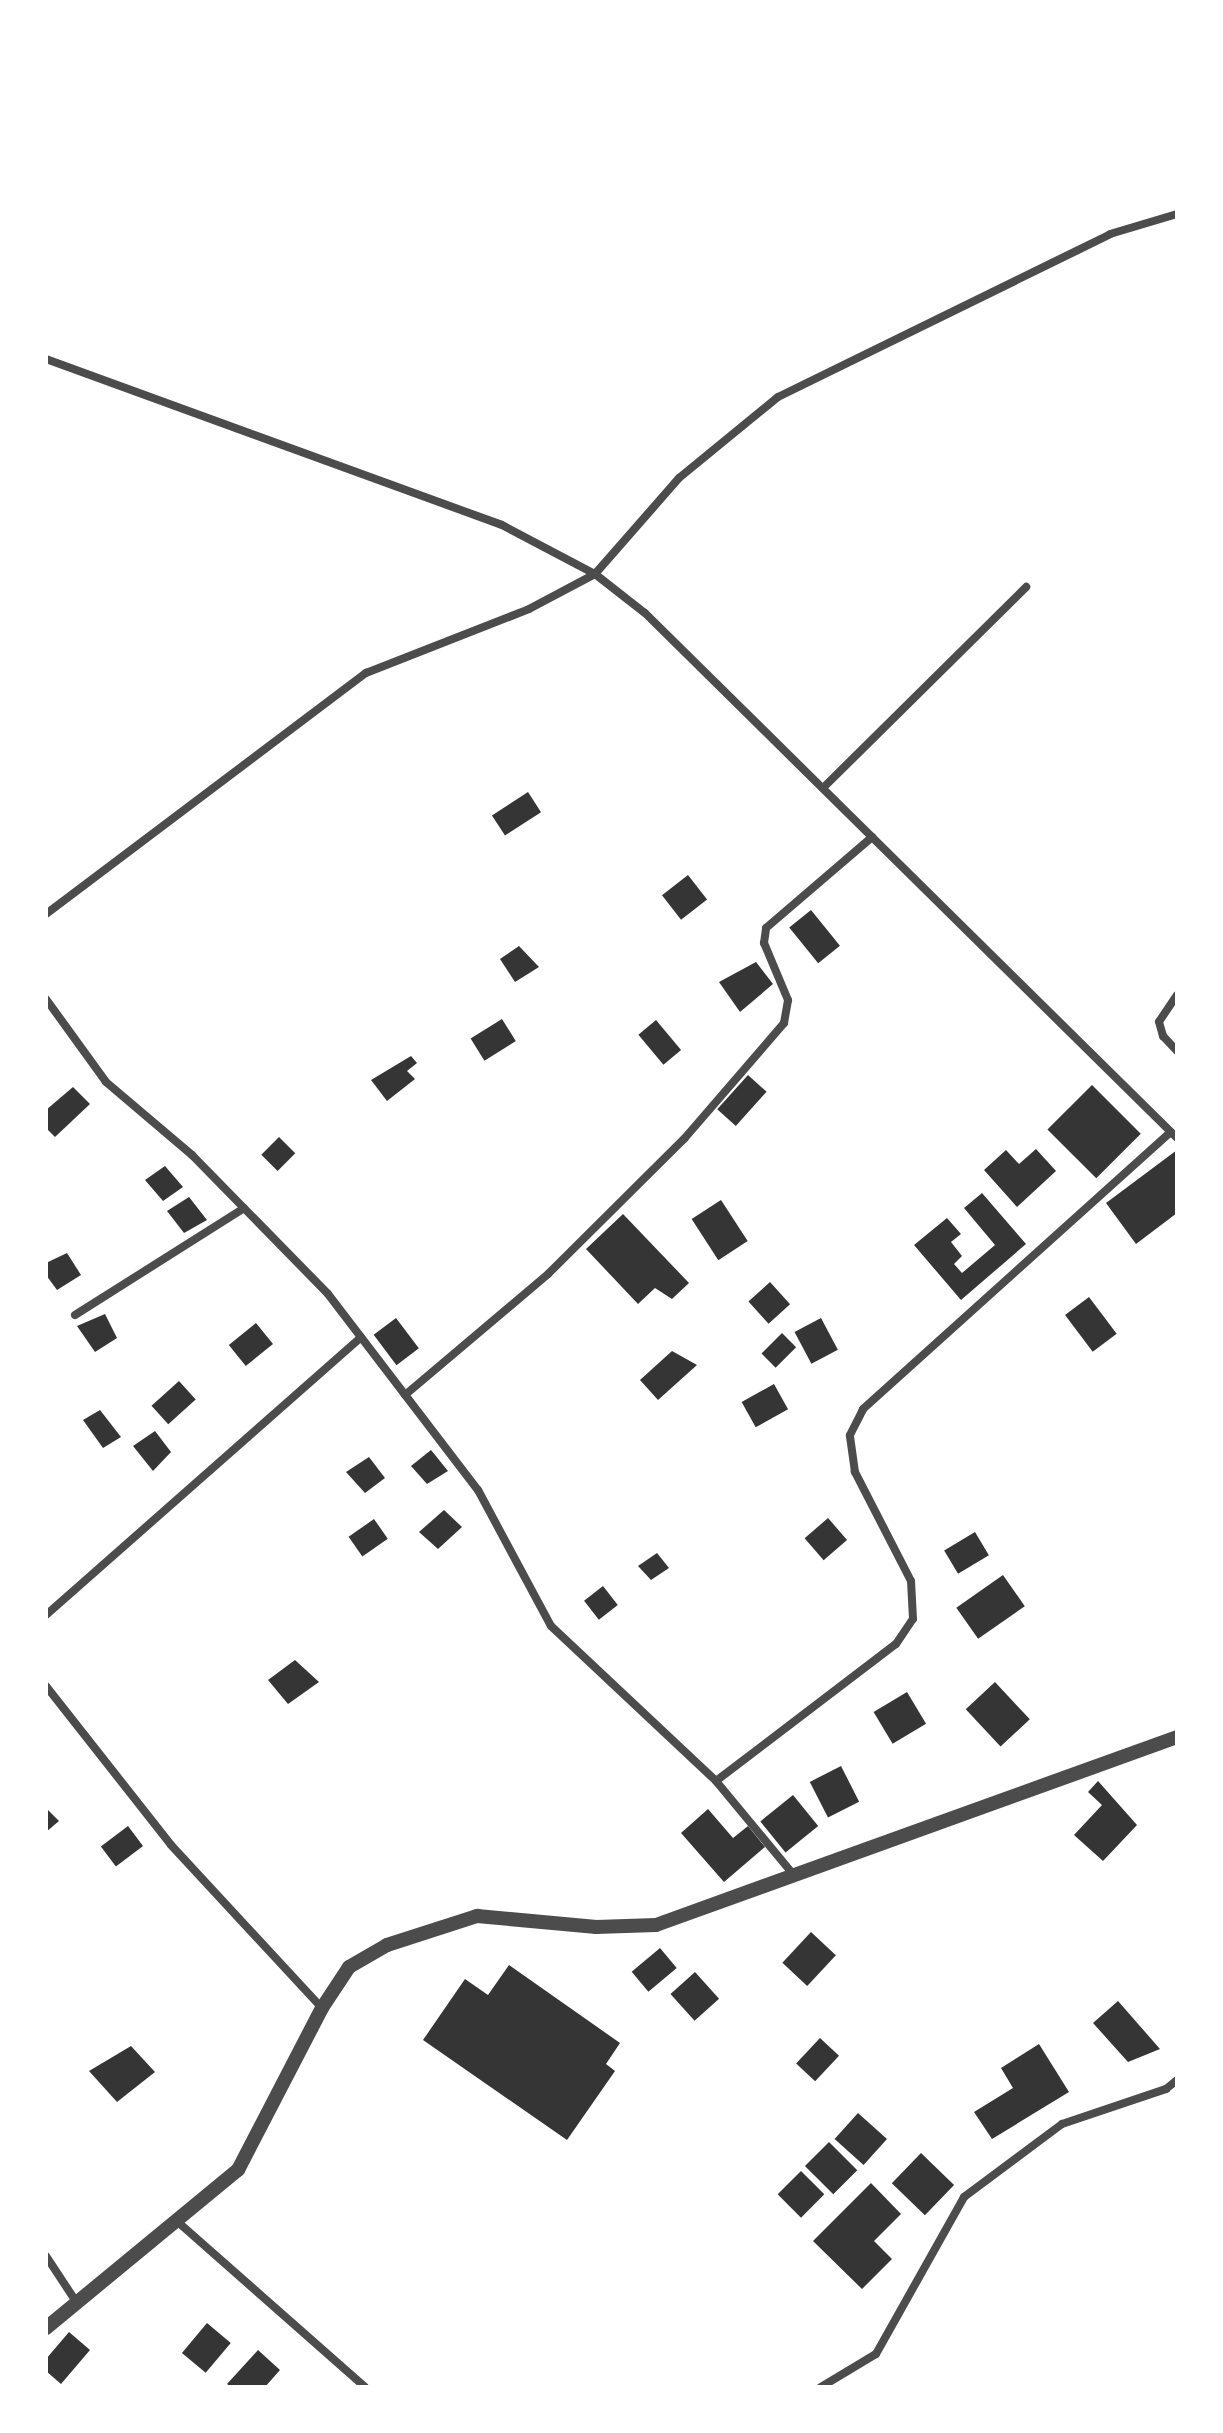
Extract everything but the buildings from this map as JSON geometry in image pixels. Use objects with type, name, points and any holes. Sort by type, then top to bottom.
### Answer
[{"type":"street","points":[[46,914],[366,673],[529,609],[595,574],[679,478],[778,397],[1110,234],[1177,214]]},
{"type":"street","points":[[46,359],[502,525],[595,574],[645,613],[1174,1135],[863,1409],[850,1435],[855,1472],[911,1581],[913,1619],[896,1644],[716,1781]]},
{"type":"street","points":[[823,788],[1026,587]]},
{"type":"street","points":[[405,1395],[548,1274],[684,1139],[784,1023],[788,1000],[764,943],[766,928],[872,837]]},
{"type":"street","points":[[1177,995],[1159,1022],[1163,1036],[1177,1051]]},
{"type":"street","points":[[46,999],[106,1082],[192,1155],[328,1294],[478,1490],[551,1626],[716,1781],[793,1874]]},
{"type":"street","points":[[75,1315],[244,1208]]},
{"type":"street","points":[[46,1615],[361,1337]]},
{"type":"street","points":[[46,1686],[171,1845],[322,2008]]},
{"type":"street","points":[[46,2328],[179,2223],[238,2170],[322,2008],[349,1967],[387,1945],[477,1916],[596,1927],[656,1925],[1177,1737]]},
{"type":"street","points":[[821,2387],[876,2354],[964,2197],[1062,2124],[1166,2089],[1177,2080]]},
{"type":"street","points":[[179,2223],[365,2387]]},
{"type":"street","points":[[46,2256],[77,2303]]}]
